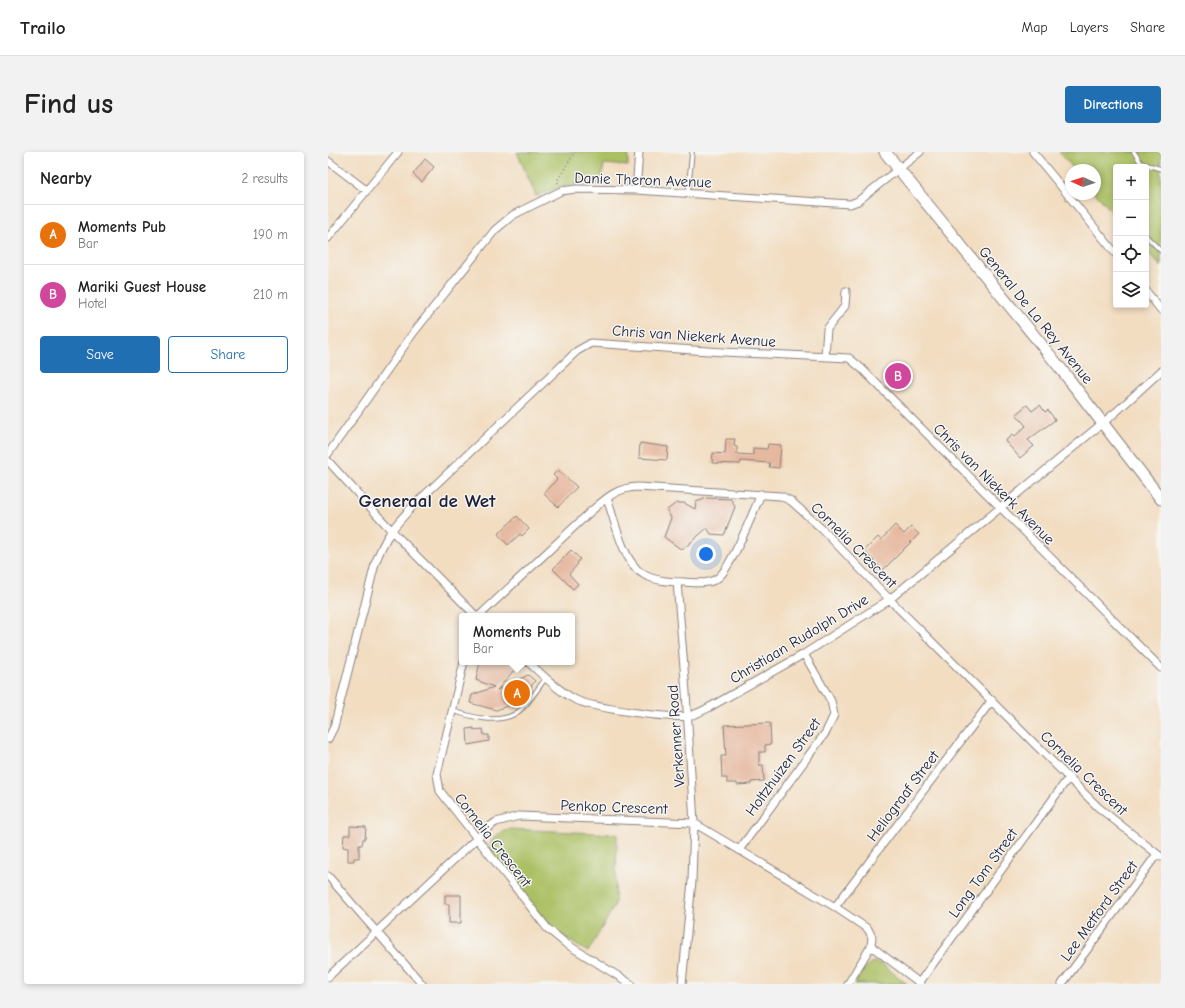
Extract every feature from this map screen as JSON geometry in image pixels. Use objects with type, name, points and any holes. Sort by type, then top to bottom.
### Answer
[{"type":"street","points":[[328,238],[398,152]]},
{"type":"street","points":[[636,190],[638,152]]},
{"type":"street","name":"General De La Rey Avenue","points":[[885,152],[1103,423],[1161,499]]},
{"type":"street","name":"Danie Theron Avenue","points":[[328,454],[414,332],[495,230],[513,215],[561,191],[576,189],[636,190],[850,204],[858,201],[920,152]]},
{"type":"street","points":[[1033,152],[1113,250]]},
{"type":"street","points":[[328,161],[366,190]]},
{"type":"street","points":[[825,356],[827,329],[845,306],[846,291]]},
{"type":"street","points":[[1149,295],[1161,310]]},
{"type":"street","name":"Chris van Niekerk Avenue","points":[[328,739],[334,727],[375,564],[383,543],[391,530],[414,505],[519,405],[585,345],[591,343],[723,352],[842,357],[854,362],[1161,668]]},
{"type":"street","name":"Christiaan Rudolph Drive","points":[[531,665],[572,697],[583,702],[648,713],[688,716],[708,708],[804,654],[890,599],[1103,423],[1161,371]]},
{"type":"street","points":[[328,461],[391,530],[473,613]]},
{"type":"street","name":"Cornelia Crescent","points":[[482,613],[524,572],[607,498],[621,489],[632,487],[781,496],[791,501],[822,529],[1069,778],[1110,817],[1159,856]]},
{"type":"street","points":[[607,498],[627,555],[634,567],[644,575],[677,582],[708,582],[720,575],[732,556],[761,494]]},
{"type":"street","name":"Verkenner Road","points":[[677,582],[688,716],[694,823],[692,881],[682,984]]},
{"type":"street","name":"Holtzhuizen Street","points":[[739,850],[833,721],[834,709],[831,701],[804,654]]},
{"type":"street","name":"Cornelia Crescent","points":[[463,665],[438,767],[437,785],[446,802],[547,928],[565,943],[631,984]]},
{"type":"street","name":"Heliograaf Street","points":[[834,907],[992,700]]},
{"type":"street","name":"Long Tom Street","points":[[920,983],[1069,778]]},
{"type":"street","name":"Penkop Crescent","points":[[328,977],[476,840],[489,826],[496,822],[519,816],[694,823],[834,907],[868,930],[872,936],[871,946]]},
{"type":"street","name":"Lee Metford Street","points":[[1062,984],[1159,856]]},
{"type":"street","points":[[328,876],[422,984]]},
{"type":"street","points":[[848,984],[871,946],[920,983]]},
{"type":"lane","points":[[688,194],[692,152]]},
{"type":"lane","points":[[1134,152],[1140,164]]},
{"type":"lane","points":[[1149,167],[1161,169]]},
{"type":"lane","points":[[1149,239],[1161,251]]},
{"type":"lane","points":[[453,711],[466,715],[494,719],[516,714],[546,678]]},
{"type":"path","points":[[561,191],[558,181],[575,152]]},
{"type":"green space","points":[[517,152],[628,152],[628,166],[604,164],[601,184],[575,184],[536,196]]},
{"type":"green space","points":[[1059,152],[1161,152],[1161,267],[1149,253],[1149,164],[1113,164],[1113,213],[1101,200],[1101,164],[1070,164]]},
{"type":"green space","points":[[509,829],[617,834],[615,905],[588,952],[552,930],[490,854],[491,844],[494,838],[500,833]]},
{"type":"green space","points":[[873,962],[882,964],[907,984],[854,984],[865,967]]},
{"type":"building","points":[[425,159],[434,167],[422,182],[413,174]]},
{"type":"building","points":[[1027,405],[1032,411],[1040,405],[1045,412],[1048,410],[1055,420],[1028,440],[1034,446],[1020,458],[1005,441],[1012,435],[1014,437],[1026,426],[1016,414]]},
{"type":"building","points":[[726,439],[735,439],[734,446],[737,447],[737,454],[753,455],[753,448],[767,449],[768,444],[781,445],[779,468],[769,467],[770,463],[741,461],[740,464],[712,463],[713,453],[725,454]]},
{"type":"building","points":[[640,443],[668,447],[667,460],[639,458]]},
{"type":"building","points":[[558,470],[577,487],[558,507],[544,494],[557,479],[553,475]]},
{"type":"building","points":[[707,498],[731,499],[735,507],[724,535],[711,534],[707,528],[682,550],[664,537],[671,518],[667,510],[676,503],[684,503],[695,509],[696,502]]},
{"type":"building","points":[[517,516],[529,529],[522,536],[520,534],[508,545],[498,534]]},
{"type":"building","points":[[895,525],[904,534],[911,527],[919,534],[883,570],[864,551],[878,537],[881,540]]},
{"type":"building","points":[[571,550],[580,559],[577,563],[578,564],[569,574],[578,584],[573,589],[553,569]]},
{"type":"building","points":[[479,665],[510,665],[515,669],[497,690],[528,675],[535,681],[519,702],[496,710],[470,703],[472,695],[494,687],[476,680]]},
{"type":"building","points":[[770,723],[771,744],[765,745],[765,752],[759,752],[759,765],[763,765],[764,781],[737,785],[737,783],[727,783],[727,778],[722,778],[721,756],[726,756],[724,725]]},
{"type":"building","points":[[474,728],[474,730],[483,729],[484,735],[489,735],[489,741],[468,745],[467,729]]},
{"type":"building","points":[[350,826],[366,827],[365,839],[363,839],[362,845],[359,845],[359,858],[354,858],[354,861],[348,861],[348,848],[343,847],[344,835],[350,835]]},
{"type":"building","points":[[445,895],[461,895],[461,923],[449,923],[449,904],[445,904]]},
{"type":"place","name":"Mariki Guest House","points":[[898,376]]},
{"type":"place","name":"Moments Pub","points":[[517,693]]},
{"type":"district","name":"Generaal de Wet","points":[[427,500]]}]
